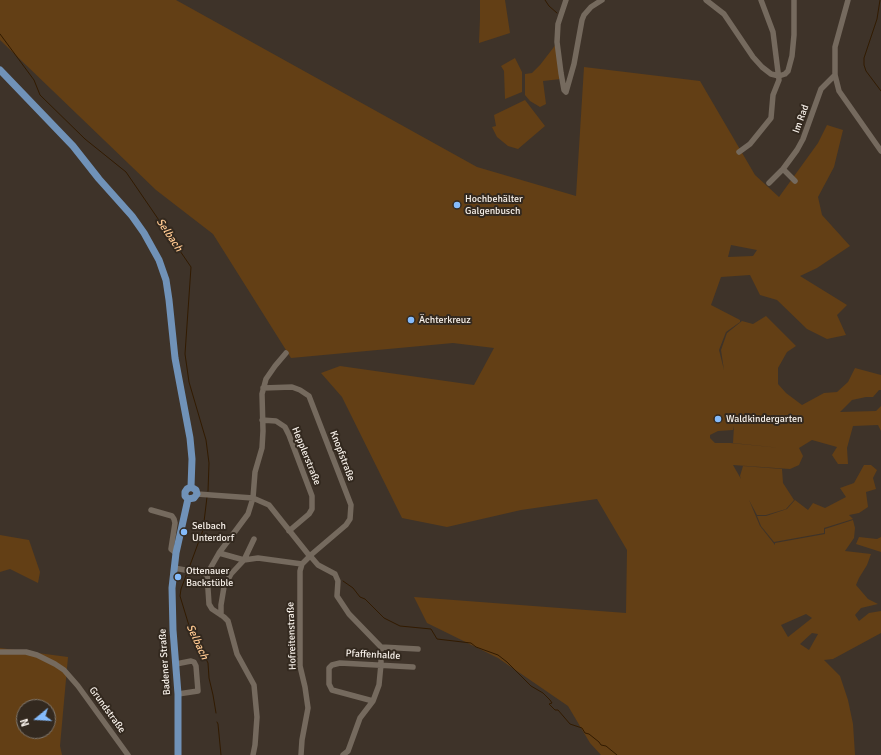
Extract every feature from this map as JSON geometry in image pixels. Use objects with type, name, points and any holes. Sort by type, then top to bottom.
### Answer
[{"type":"main road","points":[[0,70],[73,146],[99,179],[132,216],[144,232],[159,260],[166,280],[175,358],[190,438],[192,459],[190,487],[187,488],[185,492],[185,496],[188,499],[194,498],[197,494],[196,490],[190,487]]},
{"type":"main road","name":"Badener Straße","points":[[178,755],[178,694],[172,603],[176,553],[188,499]]},
{"type":"street","points":[[566,0],[558,24],[557,42],[564,90],[566,92],[574,64],[584,15],[594,4],[602,0]]},
{"type":"street","points":[[706,0],[724,14],[762,67],[771,74],[779,76],[785,74],[788,70],[792,56],[794,35],[794,0]]},
{"type":"street","points":[[739,152],[750,144],[771,118],[773,95],[778,84],[779,76],[773,32],[762,0]]},
{"type":"street","points":[[848,0],[835,47],[835,75],[839,91],[881,152]]},
{"type":"street","name":"Im Rad","points":[[769,183],[783,169],[804,139],[821,89],[835,75]]},
{"type":"street","points":[[783,169],[795,181]]},
{"type":"street","points":[[253,755],[257,717],[254,685],[237,654],[228,621],[212,609],[209,604],[207,574],[219,553],[248,514],[253,498],[256,472],[262,448],[261,403],[263,388],[266,379],[286,353]]},
{"type":"street","name":"Knopfstraße","points":[[263,388],[292,387],[309,396],[351,505],[350,519],[346,525],[310,556]]},
{"type":"street","name":"Hepplerstraße","points":[[262,420],[276,421],[285,427],[312,496],[312,509],[309,514],[289,531]]},
{"type":"street","points":[[197,494],[253,498],[269,505],[318,565],[335,574],[338,581],[337,596],[349,614],[381,647],[418,649]]},
{"type":"street","points":[[151,510],[172,516],[174,519],[175,523],[171,550],[176,553]]},
{"type":"street","points":[[221,615],[224,587],[231,574],[244,560],[254,539]]},
{"type":"street","points":[[219,553],[244,560],[258,558],[302,564],[310,556]]},
{"type":"street","name":"Hofreitenstraße","points":[[301,755],[302,740],[308,708],[300,666],[300,571],[302,564]]},
{"type":"street","points":[[174,568],[207,574]]},
{"type":"street","points":[[343,755],[348,751],[360,718],[373,701],[379,685],[381,647]]},
{"type":"street","name":"Grundstraße","points":[[0,652],[26,652],[37,655],[55,664],[70,676],[128,755]]},
{"type":"street","points":[[176,664],[191,661],[194,662],[196,666],[198,691],[178,694]]},
{"type":"street","name":"Pfaffenhalde","points":[[373,701],[332,690],[329,684],[329,668],[332,664],[381,664],[413,667]]},
{"type":"shaded area","points":[[0,0],[176,0],[477,167],[576,196],[584,67],[700,81],[755,175],[779,197],[818,143],[827,125],[843,130],[834,167],[818,197],[822,215],[850,246],[817,268],[800,276],[847,305],[837,315],[846,335],[827,339],[807,329],[777,300],[760,295],[750,275],[721,277],[711,305],[740,320],[740,322],[726,332],[719,350],[724,370],[721,350],[727,333],[742,321],[753,324],[766,316],[796,346],[787,352],[778,368],[778,384],[786,393],[802,405],[824,393],[837,392],[848,382],[855,368],[881,375],[881,390],[879,390],[873,397],[852,400],[840,412],[876,411],[881,406],[881,431],[878,425],[853,426],[847,448],[848,464],[838,464],[832,455],[837,447],[812,440],[799,448],[803,456],[799,465],[790,469],[733,465],[741,479],[740,476],[743,466],[782,469],[783,483],[794,500],[786,509],[766,515],[757,515],[749,500],[760,526],[775,545],[775,543],[825,534],[825,529],[853,520],[855,528],[854,538],[845,551],[871,554],[856,585],[868,599],[878,604],[861,608],[855,615],[859,621],[869,613],[881,611],[881,633],[833,659],[824,660],[840,676],[848,700],[853,724],[855,755],[601,755],[590,743],[568,706],[498,658],[427,623],[414,597],[626,613],[627,550],[597,499],[521,510],[447,527],[402,518],[342,397],[321,373],[340,366],[474,385],[494,348],[453,343],[291,358],[213,234],[156,190],[0,40]],"holes":[[[731,245],[757,250],[753,256],[728,257]],[[734,426],[733,443],[781,448],[715,443],[710,438],[710,435],[718,431],[733,430]],[[806,614],[812,618],[788,637],[781,625]],[[812,633],[818,634],[809,650],[800,644]]]},
{"type":"shaded area","points":[[480,0],[505,0],[510,33],[479,43]]},
{"type":"shaded area","points":[[557,43],[561,79],[543,81],[546,104],[540,107],[530,101],[525,95],[525,74],[532,73]]},
{"type":"shaded area","points":[[515,58],[522,72],[522,92],[505,99],[504,71],[501,66]]},
{"type":"shaded area","points":[[525,100],[545,126],[518,149],[508,146],[497,137],[492,127],[496,126],[494,115]]},
{"type":"shaded area","points":[[864,465],[871,465],[877,470],[873,478],[876,489],[866,492],[868,507],[859,513],[849,515],[853,519],[824,528],[824,533],[774,542],[761,526],[757,516],[766,516],[787,509],[795,500],[808,510],[813,503],[825,508],[846,497],[840,488],[854,483]]},
{"type":"shaded area","points":[[0,535],[29,540],[40,572],[38,583],[10,569],[0,572]]},
{"type":"shaded area","points":[[859,537],[877,539],[881,537],[881,552],[856,544]]},
{"type":"shaded area","points":[[0,648],[68,657],[60,746],[62,755],[0,755]]},
{"type":"waterway","points":[[545,0],[557,13]]},
{"type":"waterway","points":[[880,0],[877,19],[864,58],[864,65],[866,71],[881,91]]},
{"type":"waterway","name":"Selbach","points":[[0,34],[34,80],[40,95],[85,139],[126,172],[191,267],[185,354],[189,382],[206,440],[209,463],[208,491]]},
{"type":"waterway","name":"Selbach","points":[[189,568],[203,530],[207,497]]},
{"type":"waterway","name":"Selbach","points":[[187,573],[180,596],[190,629],[199,650],[208,663],[209,678],[216,713]]},
{"type":"waterway","points":[[343,581],[353,588],[360,597],[365,599],[384,618],[400,626],[431,629],[437,639],[471,643],[476,647],[498,655],[531,686],[543,693],[552,703],[549,704],[555,710],[558,710],[570,724],[582,728],[585,733],[589,734],[601,745],[606,746],[617,755]]},
{"type":"waterway","name":"Selbach","points":[[217,722],[221,755]]},
{"type":"place","name":"Hochbehälter Galgenbusch","points":[[457,205]]},
{"type":"place","name":"Ächterkreuz","points":[[411,320]]},
{"type":"place","name":"Waldkindergarten","points":[[718,419]]},
{"type":"place","name":"Selbach Unterdorf","points":[[184,532]]},
{"type":"place","name":"Ottenauer Backstüble","points":[[178,577]]}]
